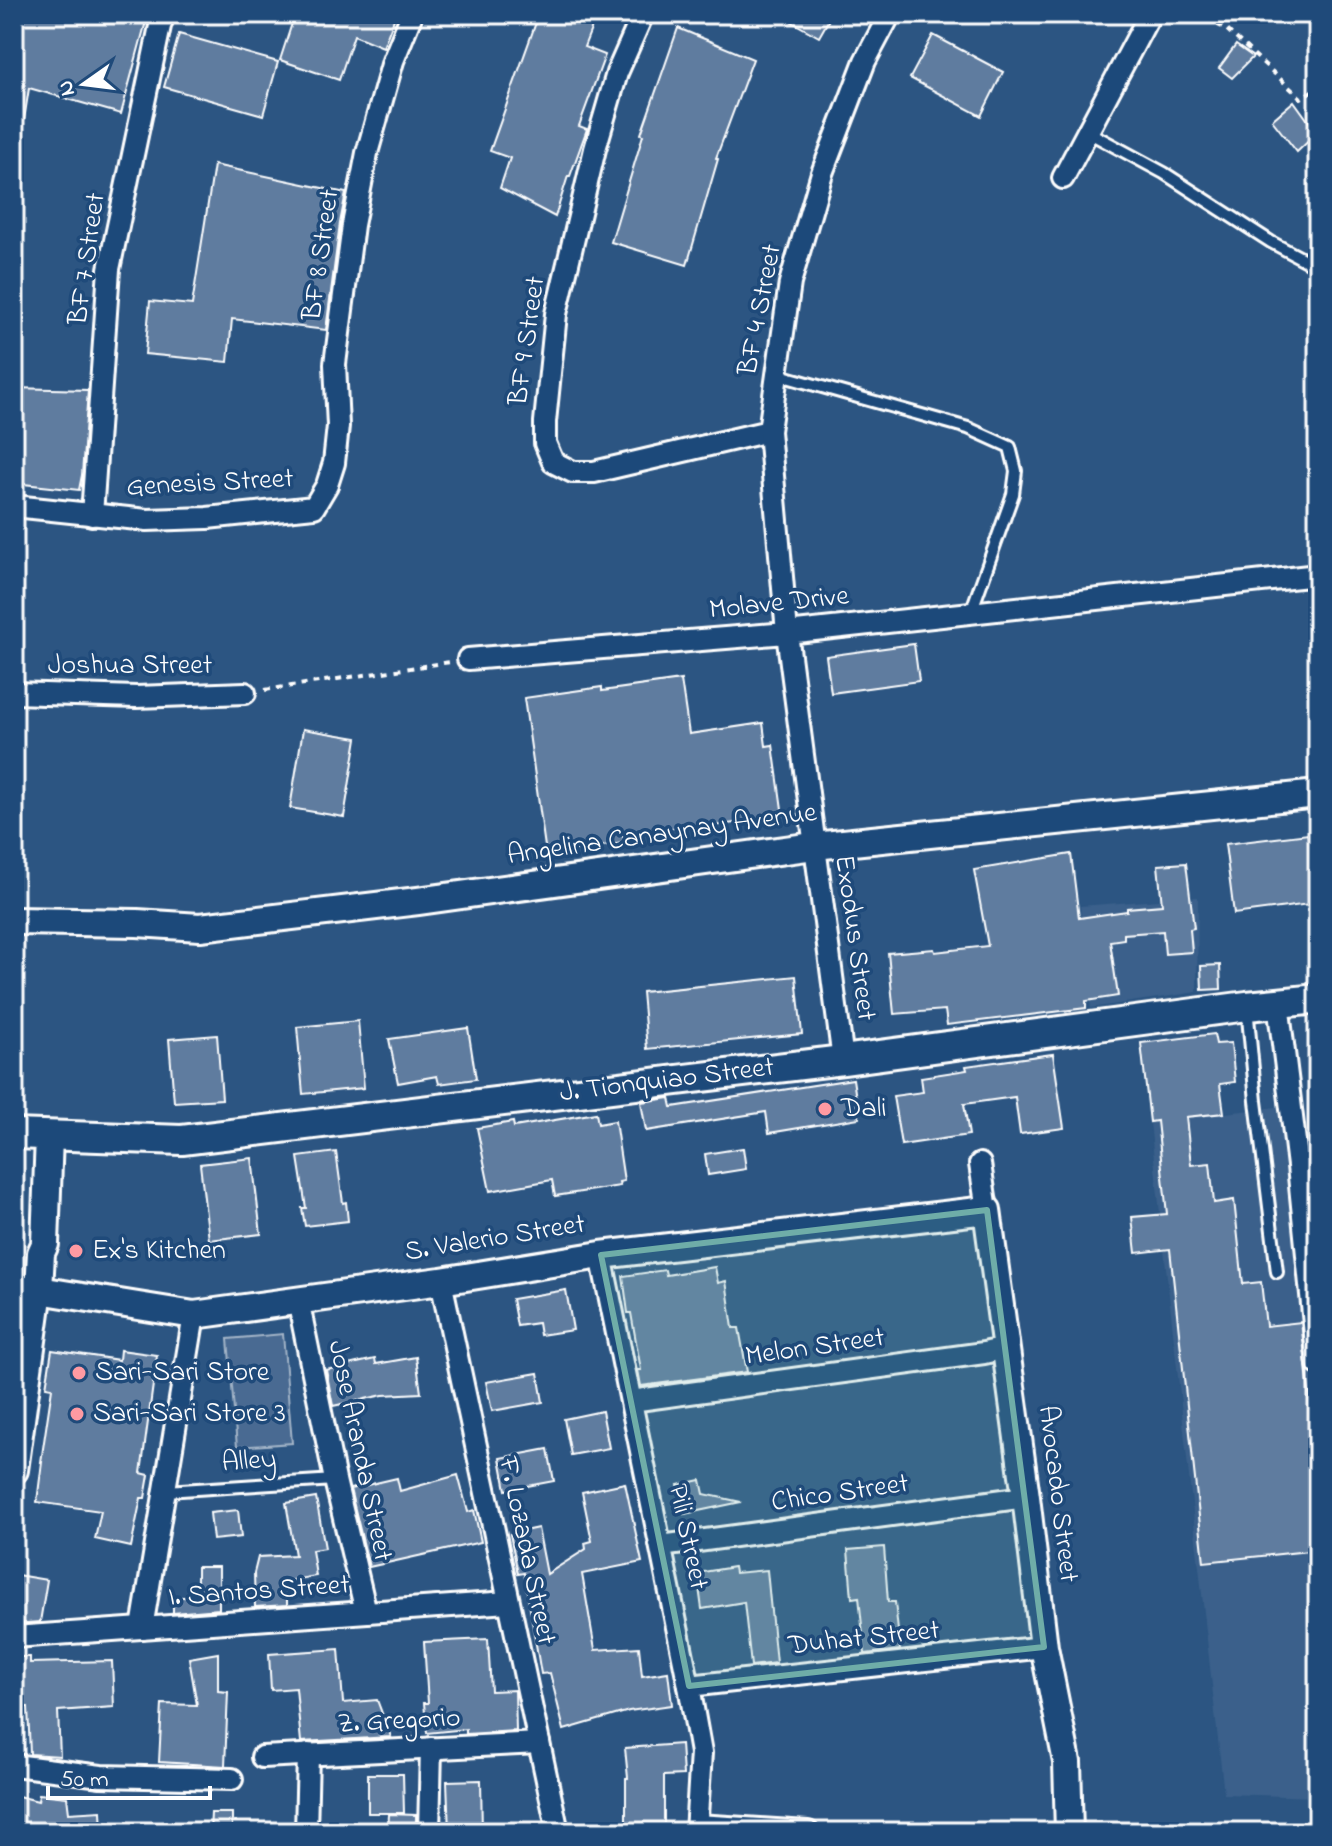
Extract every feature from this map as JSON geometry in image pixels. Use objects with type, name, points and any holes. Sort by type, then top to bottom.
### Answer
[{"type":"main road","name":"J. Tionquiao Street","points":[[34,1135],[182,1140],[1318,999]]},
{"type":"street","name":"BF 7 Street","points":[[92,515],[109,269],[164,14]]},
{"type":"street","name":"BF 8 Street","points":[[314,507],[327,485],[334,463],[338,426],[335,364],[358,196],[393,61],[412,14]]},
{"type":"street","name":"BF 9 Street","points":[[643,14],[617,73],[574,234],[556,314],[545,443],[553,462],[573,472],[594,472],[769,431]]},
{"type":"street","name":"BF 4 Street","points":[[787,633],[769,431],[790,283],[822,173],[865,61],[890,14]]},
{"type":"street","points":[[1063,178],[1150,14]]},
{"type":"street","name":"Genesis Street","points":[[14,506],[147,520],[207,518],[314,507]]},
{"type":"street","name":"Molave Drive","points":[[468,659],[787,633],[1318,575]]},
{"type":"street","name":"Exodus Street","points":[[787,633],[843,1060]]},
{"type":"street","name":"Joshua Street","points":[[14,693],[136,697],[245,693]]},
{"type":"street","name":"Angelina Canaynay Avenue","points":[[14,921],[200,927],[418,901],[814,846],[1318,794]]},
{"type":"street","points":[[1278,1003],[1314,1290],[1318,1364]]},
{"type":"street","points":[[14,1470],[26,1290],[45,1244],[34,1135]]},
{"type":"street","name":"Avocado Street","points":[[980,1164],[1044,1647],[1067,1762],[1069,1832]]},
{"type":"street","name":"S. Valerio Street","points":[[26,1290],[194,1315],[601,1255],[987,1210]]},
{"type":"street","name":"Pili Street","points":[[601,1255],[701,1753],[696,1828]]},
{"type":"street","name":"F. Lozada Street","points":[[441,1281],[558,1832]]},
{"type":"street","name":"Jose Aranda Street","points":[[298,1300],[366,1612]]},
{"type":"street","points":[[142,1628],[194,1315]]},
{"type":"street","name":"Melon Street","points":[[631,1401],[1006,1348]]},
{"type":"street","name":"Chico Street","points":[[661,1546],[1026,1497]]},
{"type":"street","name":"I. Santos Street","points":[[14,1637],[508,1602]]},
{"type":"street","name":"Duhat Street","points":[[689,1686],[1044,1647]]},
{"type":"street","name":"Z. Gregorio","points":[[262,1757],[539,1743]]},
{"type":"street","points":[[429,1832],[431,1748]]},
{"type":"street","points":[[306,1832],[308,1754]]},
{"type":"street","points":[[14,1765],[101,1776],[232,1779]]},
{"type":"street","points":[[696,1828],[808,1832]]},
{"type":"lane","points":[[1088,132],[1164,173],[1271,242],[1318,267]]},
{"type":"lane","points":[[776,374],[968,428],[1010,447],[1016,471],[1013,494],[971,612]]},
{"type":"lane","points":[[1247,1006],[1277,1272]]},
{"type":"lane","name":"Alley","points":[[166,1491],[335,1480]]},
{"type":"path","points":[[1195,14],[1226,29],[1301,98],[1318,87]]},
{"type":"path","points":[[245,693],[468,659]]},
{"type":"highlighted area","points":[[987,1210],[1044,1647],[689,1686],[601,1255]]},
{"type":"shaded area","points":[[1198,897],[1197,992],[1091,1008],[1080,906]]},
{"type":"shaded area","points":[[1277,1107],[1318,1425],[1318,1797],[1224,1794],[1150,1122]]},
{"type":"shaded area","points":[[283,1334],[292,1443],[237,1447],[228,1339]]},
{"type":"building","points":[[14,14],[148,14],[121,114],[29,88],[24,120],[14,119]]},
{"type":"building","points":[[295,14],[396,14],[383,47],[354,35],[339,80],[280,60]]},
{"type":"building","points":[[539,14],[597,14],[584,47],[605,55],[579,126],[587,129],[555,217],[500,188],[510,158],[490,151]]},
{"type":"building","points":[[778,14],[832,14],[819,37]]},
{"type":"building","points":[[678,28],[753,59],[716,158],[687,265],[611,242],[641,134]]},
{"type":"building","points":[[179,34],[278,62],[263,115],[164,87]]},
{"type":"building","points":[[933,35],[1003,72],[981,116],[910,78]]},
{"type":"building","points":[[1236,45],[1253,57],[1232,78],[1219,68]]},
{"type":"building","points":[[1294,101],[1317,133],[1297,152],[1272,120]]},
{"type":"building","points":[[214,165],[346,193],[326,330],[232,319],[228,362],[145,354],[150,301],[192,305]]},
{"type":"building","points":[[14,388],[88,390],[79,490],[14,483]]},
{"type":"building","points":[[914,644],[919,681],[831,693],[826,656]]},
{"type":"building","points":[[681,680],[689,734],[763,723],[766,746],[773,745],[783,816],[623,835],[624,843],[546,854],[524,698]]},
{"type":"building","points":[[303,729],[357,738],[344,817],[290,808]]},
{"type":"building","points":[[1308,834],[1317,903],[1234,914],[1225,844]]},
{"type":"building","points":[[1071,854],[1079,918],[1127,911],[1127,908],[1162,905],[1158,865],[1186,863],[1194,928],[1190,929],[1192,952],[1165,954],[1163,931],[1124,934],[1124,939],[1110,941],[1118,996],[1086,1001],[1086,1008],[947,1025],[945,1010],[894,1014],[888,953],[988,946],[974,870]]},
{"type":"building","points":[[1220,965],[1221,989],[1202,990],[1201,966]]},
{"type":"building","points":[[796,976],[802,1034],[647,1049],[642,992]]},
{"type":"building","points":[[358,1021],[364,1088],[303,1094],[297,1027]]},
{"type":"building","points":[[468,1028],[476,1079],[439,1084],[437,1076],[398,1083],[389,1039]]},
{"type":"building","points":[[1214,1034],[1216,1044],[1231,1043],[1235,1082],[1220,1084],[1224,1113],[1186,1117],[1191,1165],[1210,1163],[1214,1203],[1234,1200],[1243,1284],[1261,1282],[1266,1326],[1301,1322],[1318,1470],[1318,1550],[1204,1562],[1170,1249],[1136,1253],[1132,1217],[1167,1214],[1157,1121],[1150,1122],[1141,1043]]},
{"type":"building","points":[[217,1035],[222,1099],[174,1102],[169,1039]]},
{"type":"building","points":[[1053,1054],[1064,1128],[1020,1134],[1015,1097],[964,1104],[969,1135],[901,1145],[893,1096],[923,1092],[921,1077],[967,1070],[966,1066]]},
{"type":"building","points":[[853,1079],[859,1118],[769,1133],[766,1112],[646,1131],[641,1102],[670,1098],[672,1107]]},
{"type":"building","points":[[596,1113],[598,1124],[615,1121],[624,1181],[619,1182],[620,1186],[555,1196],[552,1180],[490,1191],[477,1128],[513,1122],[514,1127]]},
{"type":"building","points":[[743,1148],[746,1169],[708,1175],[705,1154]]},
{"type":"building","points":[[336,1152],[348,1221],[305,1226],[302,1208],[306,1208],[298,1157]]},
{"type":"building","points":[[252,1158],[261,1234],[209,1240],[200,1164]]},
{"type":"building","points":[[715,1267],[718,1283],[726,1281],[733,1328],[739,1328],[747,1372],[641,1386],[638,1370],[641,1370],[623,1276],[665,1270],[666,1275]]},
{"type":"building","points":[[566,1290],[573,1330],[540,1335],[538,1323],[517,1326],[512,1299]]},
{"type":"building","points":[[52,1350],[119,1360],[120,1350],[157,1355],[141,1473],[149,1475],[131,1547],[95,1539],[101,1511],[37,1502],[52,1388],[46,1387]]},
{"type":"building","points":[[416,1357],[421,1393],[383,1395],[333,1406],[326,1370],[375,1359],[376,1364]]},
{"type":"building","points":[[538,1373],[543,1402],[492,1411],[486,1382]]},
{"type":"building","points":[[602,1411],[609,1448],[571,1455],[564,1419]]},
{"type":"building","points":[[548,1449],[554,1481],[506,1490],[500,1458]]},
{"type":"building","points":[[458,1475],[468,1512],[474,1510],[481,1542],[369,1567],[350,1489],[397,1478],[400,1491]]},
{"type":"building","points":[[701,1480],[704,1494],[741,1502],[684,1514],[678,1485]]},
{"type":"building","points":[[625,1483],[642,1562],[582,1574],[595,1650],[639,1647],[642,1676],[668,1672],[672,1705],[629,1711],[564,1730],[550,1673],[541,1674],[524,1573],[518,1574],[510,1534],[538,1528],[547,1574],[586,1549],[585,1543],[592,1541],[582,1492]]},
{"type":"building","points":[[316,1498],[325,1548],[312,1550],[316,1576],[287,1581],[287,1605],[255,1607],[254,1573],[258,1557],[295,1555],[286,1503]]},
{"type":"building","points":[[238,1510],[241,1537],[213,1540],[210,1513]]},
{"type":"building","points":[[884,1547],[888,1602],[895,1602],[900,1650],[865,1654],[859,1597],[852,1598],[848,1550]]},
{"type":"building","points":[[197,1567],[219,1567],[219,1609],[173,1613],[173,1597],[197,1597]]},
{"type":"building","points":[[734,1567],[735,1573],[767,1570],[776,1663],[751,1666],[744,1602],[702,1609],[697,1573]]},
{"type":"building","points":[[17,1575],[47,1580],[40,1622],[14,1624]]},
{"type":"building","points":[[488,1639],[491,1691],[515,1690],[516,1731],[466,1734],[466,1729],[427,1733],[424,1642]]},
{"type":"building","points":[[339,1649],[343,1703],[377,1700],[391,1737],[301,1742],[296,1688],[271,1690],[269,1654]]},
{"type":"building","points":[[218,1653],[218,1691],[228,1692],[225,1766],[159,1762],[162,1704],[197,1705],[189,1658]]},
{"type":"building","points":[[14,1657],[30,1657],[30,1663],[112,1661],[114,1707],[58,1711],[60,1756],[30,1754],[28,1707],[14,1707]]},
{"type":"building","points":[[681,1744],[683,1775],[664,1776],[664,1832],[626,1832],[628,1778],[625,1748]]},
{"type":"building","points":[[368,1774],[403,1774],[404,1813],[368,1813]]},
{"type":"building","points":[[481,1780],[482,1832],[449,1832],[447,1781]]},
{"type":"building","points":[[39,1794],[67,1797],[69,1813],[101,1811],[102,1832],[28,1832],[14,1828],[14,1795],[38,1801]]},
{"type":"building","points":[[211,1813],[232,1813],[232,1832],[210,1832]]},
{"type":"building","points":[[389,1814],[416,1815],[416,1832],[388,1832]]},
{"type":"place","name":"Dali","points":[[825,1109]]},
{"type":"place","name":"Ex's Kitchen","points":[[76,1251]]},
{"type":"place","name":"Sari-Sari Store","points":[[79,1373]]},
{"type":"place","name":"Sari-Sari Store 3","points":[[77,1414]]}]
